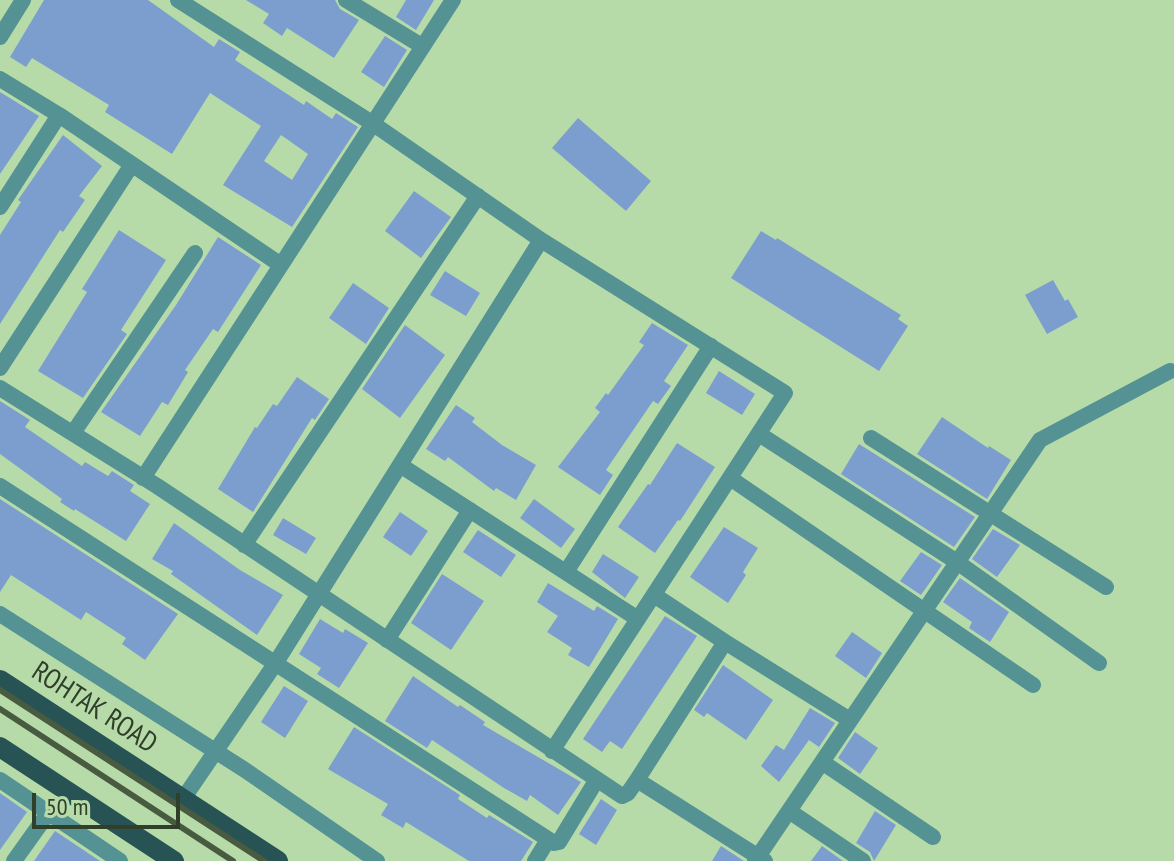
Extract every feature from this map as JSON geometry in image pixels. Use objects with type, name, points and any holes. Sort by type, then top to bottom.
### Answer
[{"type":"main road","name":"ROHTAK ROAD","points":[[0,680],[278,861]]},
{"type":"main road","points":[[0,747],[174,861]]},
{"type":"street","points":[[0,37],[23,0]]},
{"type":"street","points":[[178,0],[372,123],[541,240],[785,393],[552,751]]},
{"type":"street","points":[[346,0],[422,46]]},
{"type":"street","points":[[143,478],[453,0]]},
{"type":"street","points":[[0,79],[59,115],[281,265]]},
{"type":"street","points":[[0,207],[59,115]]},
{"type":"street","points":[[0,368],[131,166]]},
{"type":"street","points":[[244,545],[478,196]]},
{"type":"street","points":[[183,799],[275,664],[541,240]]},
{"type":"street","points":[[73,433],[195,253]]},
{"type":"street","points":[[566,572],[711,346]]},
{"type":"street","points":[[637,780],[759,859],[1040,440],[1170,371]]},
{"type":"street","points":[[0,388],[143,478],[622,796],[637,780],[725,642]]},
{"type":"street","points":[[759,434],[957,562],[1099,663]]},
{"type":"street","points":[[871,438],[1106,587]]},
{"type":"street","points":[[400,465],[638,619]]},
{"type":"street","points":[[730,478],[1033,685]]},
{"type":"street","points":[[0,486],[555,844],[596,781]]},
{"type":"street","points":[[387,640],[470,510]]},
{"type":"street","points":[[654,595],[850,720]]},
{"type":"street","points":[[0,614],[216,751],[377,861]]},
{"type":"street","points":[[822,762],[933,837]]},
{"type":"street","points":[[0,780],[120,861]]},
{"type":"street","points":[[789,811],[863,861]]},
{"type":"street","points":[[14,861],[49,812]]},
{"type":"street","points":[[535,861],[548,840]]},
{"type":"building","points":[[44,0],[148,0],[214,47],[219,39],[240,52],[235,60],[304,105],[306,101],[332,119],[336,113],[358,127],[292,227],[223,185],[261,126],[210,93],[172,154],[105,112],[109,105],[32,58],[26,67],[10,57]],"holes":[[[281,135],[308,154],[292,180],[264,161]]]},
{"type":"building","points":[[246,0],[335,0],[340,9],[359,20],[334,58],[287,28],[282,36],[263,23],[269,14]]},
{"type":"building","points":[[406,0],[434,0],[416,30],[396,17]]},
{"type":"building","points":[[385,36],[407,50],[384,87],[361,72]]},
{"type":"building","points":[[0,92],[39,116],[0,174]]},
{"type":"building","points":[[578,118],[651,181],[626,211],[552,148]]},
{"type":"building","points":[[63,135],[102,166],[79,196],[85,200],[63,232],[60,230],[0,324],[0,235],[21,202],[18,200]]},
{"type":"building","points":[[414,191],[451,217],[421,258],[385,231]]},
{"type":"building","points":[[119,230],[166,260],[121,330],[127,334],[83,398],[38,371],[87,292],[82,289]]},
{"type":"building","points":[[761,231],[901,315],[898,319],[908,326],[879,371],[731,278]]},
{"type":"building","points":[[218,237],[261,265],[218,332],[213,329],[185,370],[188,372],[168,405],[162,402],[140,436],[101,412],[176,305]]},
{"type":"building","points":[[445,271],[480,293],[466,316],[430,295]]},
{"type":"building","points":[[1053,280],[1078,317],[1047,334],[1025,295]]},
{"type":"building","points":[[353,283],[389,308],[366,344],[329,318]]},
{"type":"building","points":[[652,323],[688,345],[664,381],[671,386],[658,404],[653,401],[606,470],[613,475],[600,495],[558,467],[600,412],[595,408],[644,345],[639,342]]},
{"type":"building","points":[[405,325],[445,355],[400,418],[362,389]]},
{"type":"building","points":[[719,371],[755,394],[742,415],[706,393]]},
{"type":"building","points":[[297,377],[329,399],[315,420],[312,418],[253,512],[218,489],[255,427],[273,404],[277,406]]},
{"type":"building","points":[[0,401],[30,420],[25,427],[82,466],[85,462],[108,476],[112,471],[134,485],[130,491],[150,504],[126,541],[60,502],[62,499],[0,454]]},
{"type":"building","points":[[456,405],[475,418],[472,422],[502,445],[536,465],[516,500],[496,488],[494,491],[448,457],[445,461],[426,449]]},
{"type":"building","points":[[942,417],[1011,460],[987,499],[917,454]]},
{"type":"building","points":[[677,443],[715,467],[655,553],[618,527]]},
{"type":"building","points":[[859,444],[975,517],[954,547],[841,474]]},
{"type":"building","points":[[0,499],[178,614],[145,660],[122,644],[126,638],[86,612],[81,620],[11,575],[0,592]]},
{"type":"building","points":[[534,499],[575,529],[561,548],[520,518]]},
{"type":"building","points":[[400,512],[428,531],[411,556],[383,537]]},
{"type":"building","points":[[283,518],[316,538],[306,554],[273,535]]},
{"type":"building","points":[[174,523],[240,570],[283,595],[257,635],[171,574],[173,571],[152,559]]},
{"type":"building","points":[[724,527],[758,548],[728,603],[690,577]]},
{"type":"building","points":[[993,529],[1020,545],[997,577],[972,559]]},
{"type":"building","points":[[478,530],[516,555],[501,577],[463,552]]},
{"type":"building","points":[[921,552],[942,565],[921,595],[900,581]]},
{"type":"building","points":[[603,554],[639,577],[625,598],[592,572]]},
{"type":"building","points":[[442,574],[484,601],[451,650],[411,623]]},
{"type":"building","points":[[960,578],[1009,612],[990,642],[969,628],[972,622],[943,602]]},
{"type":"building","points":[[548,583],[594,611],[597,606],[618,619],[589,667],[568,655],[572,648],[547,632],[558,616],[537,602]]},
{"type":"building","points":[[665,616],[697,636],[622,749],[610,741],[602,752],[583,739]]},
{"type":"building","points":[[320,619],[368,643],[339,688],[317,674],[321,668],[299,654]]},
{"type":"building","points":[[852,632],[882,653],[866,678],[835,656]]},
{"type":"building","points":[[723,665],[773,700],[746,740],[707,713],[704,717],[694,710]]},
{"type":"building","points":[[413,676],[485,722],[483,725],[581,782],[558,815],[530,795],[527,801],[504,788],[432,740],[427,748],[385,721]]},
{"type":"building","points":[[284,686],[308,701],[285,738],[261,722]]},
{"type":"building","points":[[810,708],[835,723],[819,747],[809,740],[779,782],[761,766],[776,745],[784,750]]},
{"type":"building","points":[[354,727],[460,795],[458,799],[487,818],[489,815],[533,842],[521,861],[469,861],[406,822],[403,828],[381,815],[388,804],[328,769]]},
{"type":"building","points":[[855,732],[878,748],[860,774],[838,758]]},
{"type":"building","points":[[0,793],[27,812],[0,850]]},
{"type":"building","points":[[601,799],[617,810],[596,845],[579,834]]},
{"type":"building","points":[[875,811],[896,825],[874,861],[870,852],[856,843]]},
{"type":"building","points":[[55,831],[100,861],[34,861]]},
{"type":"building","points":[[721,846],[744,861],[712,861]]},
{"type":"building","points":[[822,846],[843,861],[811,861]]},
{"type":"railway","points":[[0,690],[264,861]]},
{"type":"railway","points":[[0,709],[233,861]]}]
